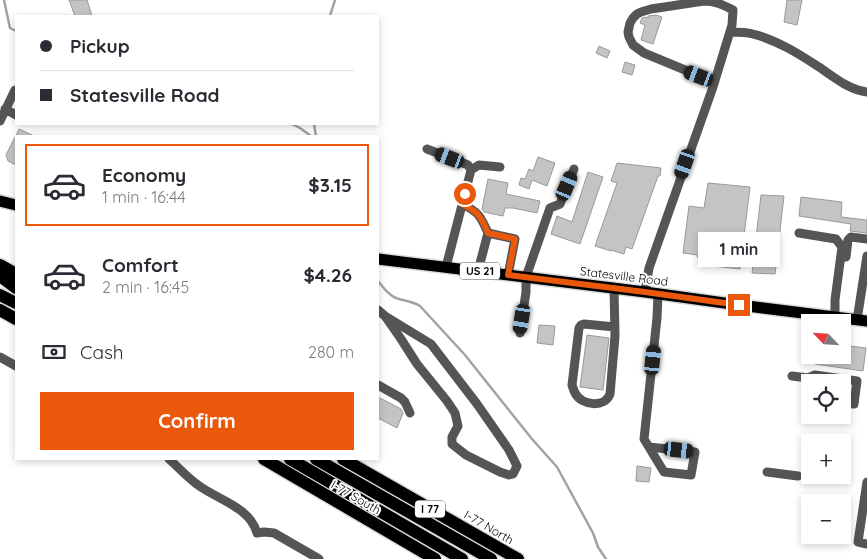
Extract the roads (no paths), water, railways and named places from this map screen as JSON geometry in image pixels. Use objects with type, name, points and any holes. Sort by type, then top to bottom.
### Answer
[{"type":"highway","points":[[0,265],[15,273]]},
{"type":"highway","points":[[0,276],[15,287]]},
{"type":"highway","points":[[0,280],[15,288]]},
{"type":"highway","points":[[0,294],[15,303]]},
{"type":"highway","points":[[0,310],[15,318]]},
{"type":"highway","points":[[267,460],[356,497]]},
{"type":"highway","name":"I-77 South","points":[[267,460],[435,559]]},
{"type":"highway","name":"I 77","points":[[292,460],[462,559]]},
{"type":"highway","name":"I 77","points":[[318,460],[491,559]]},
{"type":"highway","name":"I-77 North","points":[[345,460],[518,559]]},
{"type":"main road","points":[[0,200],[15,205]]},
{"type":"main road","name":"Statesville Road","points":[[379,259],[807,314]]},
{"type":"street","points":[[645,292],[649,268],[714,82],[730,32],[733,10],[712,1],[650,9],[637,14],[628,28],[629,37],[637,48],[652,57],[714,82]]},
{"type":"street","points":[[730,32],[754,34],[772,41],[800,55],[849,86],[867,92]]},
{"type":"street","points":[[0,121],[15,90]]},
{"type":"street","points":[[6,110],[15,114]]},
{"type":"street","points":[[427,149],[468,165],[471,170]]},
{"type":"street","points":[[446,267],[471,170],[479,165],[500,167]]},
{"type":"street","points":[[520,333],[526,292],[526,277],[550,208],[560,204],[574,169]]},
{"type":"street","points":[[462,204],[473,209],[481,218],[488,233],[478,271]]},
{"type":"street","points":[[488,233],[515,239],[508,275]]},
{"type":"street","points":[[800,233],[836,239],[842,247],[835,300],[837,314]]},
{"type":"street","points":[[838,314],[848,240],[851,238],[867,239]]},
{"type":"street","points":[[862,321],[867,256]]},
{"type":"street","points":[[614,288],[615,327],[610,394],[604,402],[599,404],[589,403],[580,399],[575,394],[572,385],[579,328],[584,324],[615,327]]},
{"type":"street","points":[[649,447],[695,452],[691,475],[664,472],[644,439],[658,294]]},
{"type":"street","points":[[379,311],[431,344],[509,450],[518,466],[513,474],[509,475],[466,455],[452,444],[452,436],[458,426],[455,413],[417,364],[385,316]]},
{"type":"street","points":[[0,357],[15,365]]},
{"type":"street","points":[[792,376],[801,377]]},
{"type":"street","points":[[851,380],[857,381],[854,404],[851,404]]},
{"type":"street","points":[[379,386],[402,398],[410,413]]},
{"type":"street","points":[[170,460],[199,486],[248,516],[257,533],[274,533],[320,559]]},
{"type":"street","points":[[768,472],[798,476]]},
{"type":"street","points":[[867,487],[858,542],[867,544]]},
{"type":"waterway","points":[[4,0],[10,28],[15,30]]},
{"type":"waterway","points":[[330,15],[335,0]]},
{"type":"waterway","points":[[294,125],[310,135]]},
{"type":"waterway","points":[[314,125],[316,135]]},
{"type":"waterway","points":[[379,282],[393,297],[420,306],[465,355],[532,439],[557,467],[606,559]]}]
